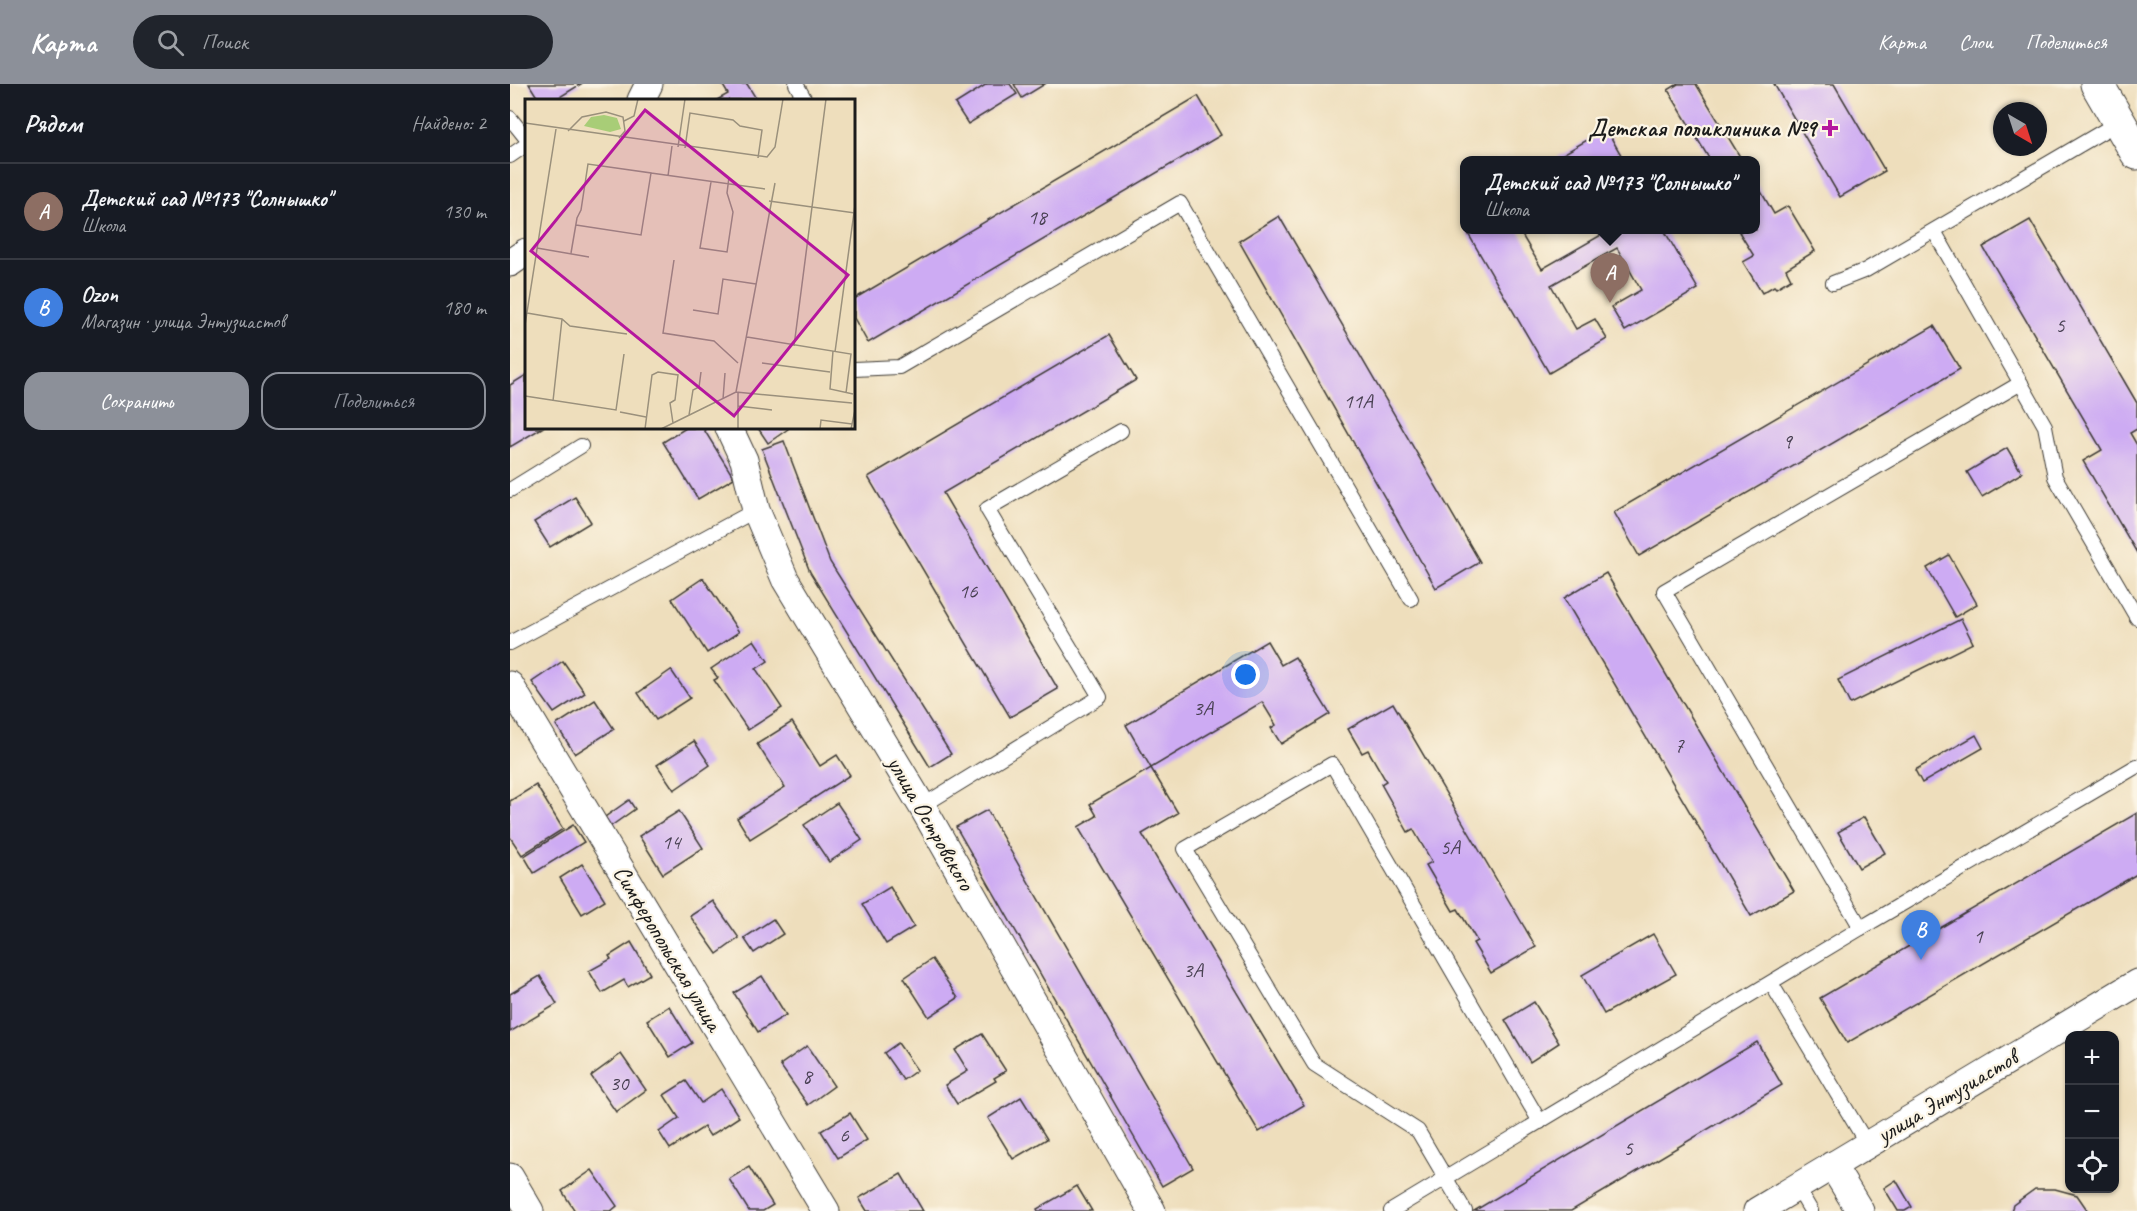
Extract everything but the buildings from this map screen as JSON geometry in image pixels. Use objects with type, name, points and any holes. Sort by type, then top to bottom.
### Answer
[{"type":"street","points":[[642,99],[649,84]]},
{"type":"street","points":[[2097,84],[2137,153]]},
{"type":"street","points":[[510,264],[525,253]]},
{"type":"street","name":"улица Островского","points":[[729,429],[744,460],[756,510],[785,579],[922,806],[1152,1211]]},
{"type":"street","name":"Симферопольская улица","points":[[510,685],[826,1211]]},
{"type":"street","name":"улица Энтузиастов","points":[[1757,1211],[2137,983]]},
{"type":"street","points":[[1832,1165],[1860,1211]]},
{"type":"street","points":[[510,1177],[530,1211]]},
{"type":"lane","points":[[796,84],[804,99]]},
{"type":"lane","points":[[510,118],[525,137]]},
{"type":"lane","points":[[1833,283],[1866,270],[2119,122]]},
{"type":"lane","points":[[510,156],[525,146]]},
{"type":"lane","points":[[855,369],[898,367],[1180,203],[1411,599]]},
{"type":"lane","points":[[1934,231],[2045,426],[2055,477],[2137,618]]},
{"type":"lane","points":[[1861,928],[1664,591],[2021,383]]},
{"type":"lane","points":[[922,806],[1100,697],[987,509],[1121,431]]},
{"type":"lane","points":[[510,490],[582,446]]},
{"type":"lane","points":[[510,643],[756,510]]},
{"type":"lane","points":[[1465,1211],[1418,1131],[1314,1064],[1185,849],[1332,764],[1540,1122]]},
{"type":"lane","points":[[1391,1211],[1861,928],[2137,766]]},
{"type":"lane","points":[[1771,983],[1867,1144]]},
{"type":"lane","points":[[1797,1187],[1811,1211]]},
{"type":"place","name":"Детская поликлиника №9","points":[[1830,128]]},
{"type":"place","name":"Детский сад №173 \"Солнышко\"","points":[[1610,303]]},
{"type":"place","name":"Ozon","points":[[1921,960]]}]
